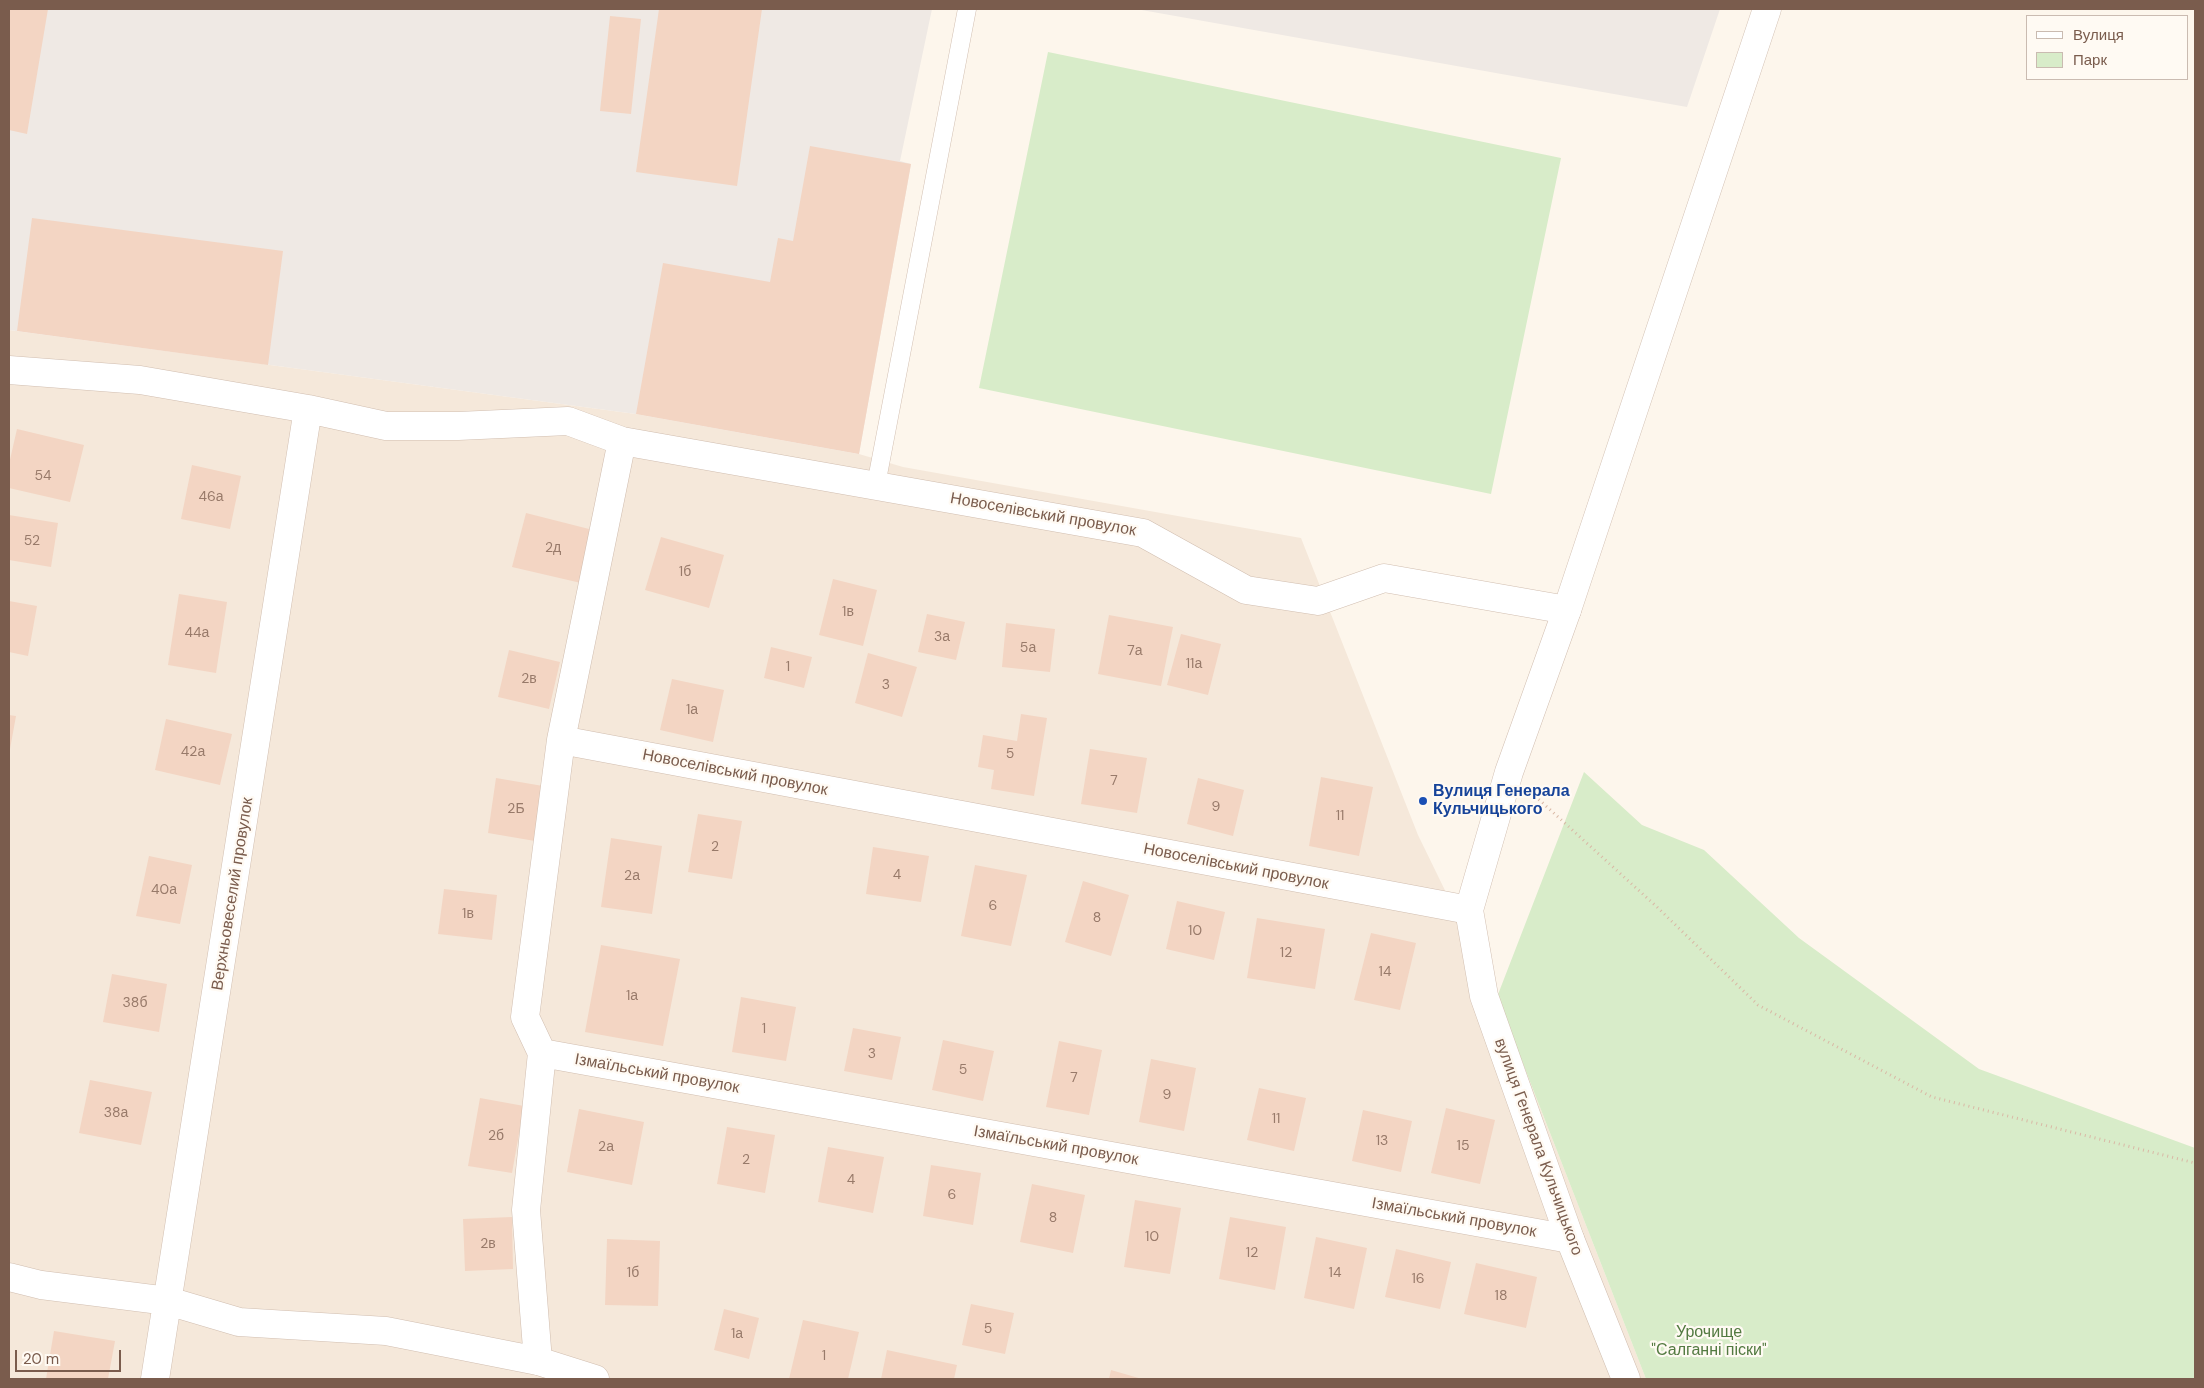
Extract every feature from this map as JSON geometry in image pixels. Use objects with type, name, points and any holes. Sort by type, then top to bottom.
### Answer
[{"type":"street","points":[[1469,910],[1509,772],[1567,610],[1767,9]]},
{"type":"street","name":"Новоселівський провулок","points":[[9,370],[140,380],[308,409],[386,426],[458,426],[568,420],[622,442],[1143,533],[1246,590],[1318,601],[1384,578],[1567,610]]},
{"type":"street","name":"Верхньовеселий провулок","points":[[155,1379],[308,409]]},
{"type":"street","points":[[538,1361],[526,1210],[542,1053],[525,1017],[561,740],[622,442]]},
{"type":"street","name":"Новоселівський провулок","points":[[561,740],[1469,910]]},
{"type":"street","name":"вулиця Генерала Кульчицького","points":[[1469,910],[1484,996],[1570,1239],[1626,1379]]},
{"type":"street","name":"Ізмаїльський провулок","points":[[542,1053],[1570,1239]]},
{"type":"street","points":[[9,1277],[41,1285],[168,1301],[239,1322],[386,1331],[538,1361],[595,1379]]},
{"type":"lane","points":[[876,485],[968,9]]},
{"type":"path","points":[[1509,772],[1657,907],[1758,1005],[1932,1097],[2195,1162]]},
{"type":"shaded area","points":[[9,9],[932,9],[900,161],[911,164],[859,454],[636,414],[9,330]]},
{"type":"shaded area","points":[[1136,9],[1720,9],[1687,107]]},
{"type":"shaded area","points":[[9,330],[636,414],[859,454],[903,467],[1301,538],[1418,835],[1497,997],[1646,1379],[9,1379]]},
{"type":"green space","points":[[1048,52],[1561,158],[1491,494],[979,388]]},
{"type":"green space","name":"Урочище \"Салганні піски\"","points":[[1584,772],[1642,825],[1704,850],[1799,938],[1979,1069],[2195,1148],[2195,1379],[1646,1379],[1497,997]]},
{"type":"building","points":[[9,9],[48,9],[27,134],[9,130]]},
{"type":"building","points":[[659,9],[762,9],[737,186],[636,172]]},
{"type":"building","points":[[610,16],[641,19],[631,114],[600,111]]},
{"type":"building","points":[[810,146],[911,164],[859,454],[636,414],[663,263],[770,282],[778,238],[793,241]]},
{"type":"building","points":[[32,218],[283,251],[268,365],[17,331]]},
{"type":"building","points":[[17,429],[84,445],[70,502],[9,488],[9,464]]},
{"type":"building","points":[[192,465],[241,476],[230,529],[181,519]]},
{"type":"building","points":[[526,513],[593,530],[581,583],[512,567]]},
{"type":"building","points":[[9,515],[58,523],[51,567],[9,560]]},
{"type":"building","points":[[661,537],[724,555],[709,608],[645,590]]},
{"type":"building","points":[[833,579],[877,590],[863,646],[819,635]]},
{"type":"building","points":[[179,594],[227,602],[216,673],[168,665]]},
{"type":"building","points":[[9,601],[37,606],[28,656],[9,652]]},
{"type":"building","points":[[927,614],[965,622],[956,660],[918,652]]},
{"type":"building","points":[[1109,615],[1173,627],[1161,686],[1098,674]]},
{"type":"building","points":[[1006,623],[1055,629],[1050,672],[1002,667]]},
{"type":"building","points":[[1181,634],[1221,644],[1208,695],[1167,685]]},
{"type":"building","points":[[771,647],[812,657],[804,688],[764,678]]},
{"type":"building","points":[[509,650],[560,662],[549,709],[498,697]]},
{"type":"building","points":[[868,653],[917,667],[902,717],[855,703]]},
{"type":"building","points":[[672,679],[724,690],[713,742],[660,730]]},
{"type":"building","points":[[1021,714],[1047,718],[1034,796],[991,789],[994,770],[978,767],[983,735],[1017,741]]},
{"type":"building","points":[[9,715],[16,716],[10,749],[9,749]]},
{"type":"building","points":[[166,719],[232,734],[220,785],[155,770]]},
{"type":"building","points":[[1090,749],[1147,758],[1137,813],[1081,804]]},
{"type":"building","points":[[1321,777],[1373,787],[1359,856],[1309,846]]},
{"type":"building","points":[[496,778],[543,786],[535,841],[488,833]]},
{"type":"building","points":[[1198,778],[1244,790],[1233,836],[1187,824]]},
{"type":"building","points":[[698,814],[742,821],[732,879],[688,872]]},
{"type":"building","points":[[611,838],[662,846],[652,914],[601,907]]},
{"type":"building","points":[[873,847],[929,856],[921,902],[866,894]]},
{"type":"building","points":[[149,856],[192,865],[180,924],[136,916]]},
{"type":"building","points":[[975,865],[1027,875],[1011,946],[961,936]]},
{"type":"building","points":[[1083,881],[1129,895],[1111,956],[1065,942]]},
{"type":"building","points":[[444,889],[497,895],[492,940],[438,934]]},
{"type":"building","points":[[1177,901],[1225,912],[1214,960],[1166,949]]},
{"type":"building","points":[[1257,918],[1325,929],[1315,989],[1247,978]]},
{"type":"building","points":[[1371,933],[1416,943],[1400,1010],[1354,1000]]},
{"type":"building","points":[[601,945],[680,959],[663,1046],[585,1032]]},
{"type":"building","points":[[112,974],[167,984],[159,1032],[103,1022]]},
{"type":"building","points":[[741,997],[796,1007],[786,1061],[732,1052]]},
{"type":"building","points":[[853,1028],[901,1037],[892,1080],[844,1071]]},
{"type":"building","points":[[943,1040],[994,1051],[983,1101],[932,1090]]},
{"type":"building","points":[[1059,1041],[1102,1050],[1089,1115],[1046,1107]]},
{"type":"building","points":[[1151,1059],[1196,1068],[1184,1131],[1139,1122]]},
{"type":"building","points":[[90,1080],[152,1092],[141,1145],[79,1133]]},
{"type":"building","points":[[1259,1088],[1306,1098],[1294,1151],[1247,1140]]},
{"type":"building","points":[[480,1098],[524,1106],[512,1173],[468,1166]]},
{"type":"building","points":[[1446,1108],[1495,1120],[1480,1184],[1431,1173]]},
{"type":"building","points":[[579,1109],[644,1122],[632,1185],[567,1172]]},
{"type":"building","points":[[1363,1110],[1412,1121],[1401,1172],[1352,1161]]},
{"type":"building","points":[[727,1127],[775,1135],[765,1193],[717,1184]]},
{"type":"building","points":[[828,1147],[884,1157],[873,1213],[818,1202]]},
{"type":"building","points":[[931,1165],[981,1173],[973,1225],[923,1216]]},
{"type":"building","points":[[1032,1184],[1085,1195],[1073,1253],[1020,1242]]},
{"type":"building","points":[[1135,1200],[1181,1208],[1170,1274],[1124,1267]]},
{"type":"building","points":[[512,1217],[513,1269],[465,1271],[463,1219]]},
{"type":"building","points":[[1230,1217],[1286,1227],[1275,1290],[1219,1279]]},
{"type":"building","points":[[1316,1237],[1367,1248],[1354,1309],[1304,1298]]},
{"type":"building","points":[[607,1239],[660,1241],[658,1306],[605,1305]]},
{"type":"building","points":[[1396,1249],[1451,1262],[1440,1309],[1385,1297]]},
{"type":"building","points":[[1476,1263],[1537,1277],[1526,1328],[1464,1314]]},
{"type":"building","points":[[971,1304],[1014,1313],[1005,1354],[962,1345]]},
{"type":"building","points":[[724,1309],[759,1318],[749,1359],[714,1350]]},
{"type":"building","points":[[803,1320],[859,1332],[848,1379],[789,1379]]},
{"type":"building","points":[[54,1331],[115,1341],[108,1379],[46,1379]]},
{"type":"building","points":[[887,1350],[957,1365],[954,1379],[881,1379]]},
{"type":"building","points":[[1111,1370],[1142,1379],[1109,1379]]},
{"type":"place","name":"Вулиця Генерала Кульчицького","points":[[1423,801]]}]
